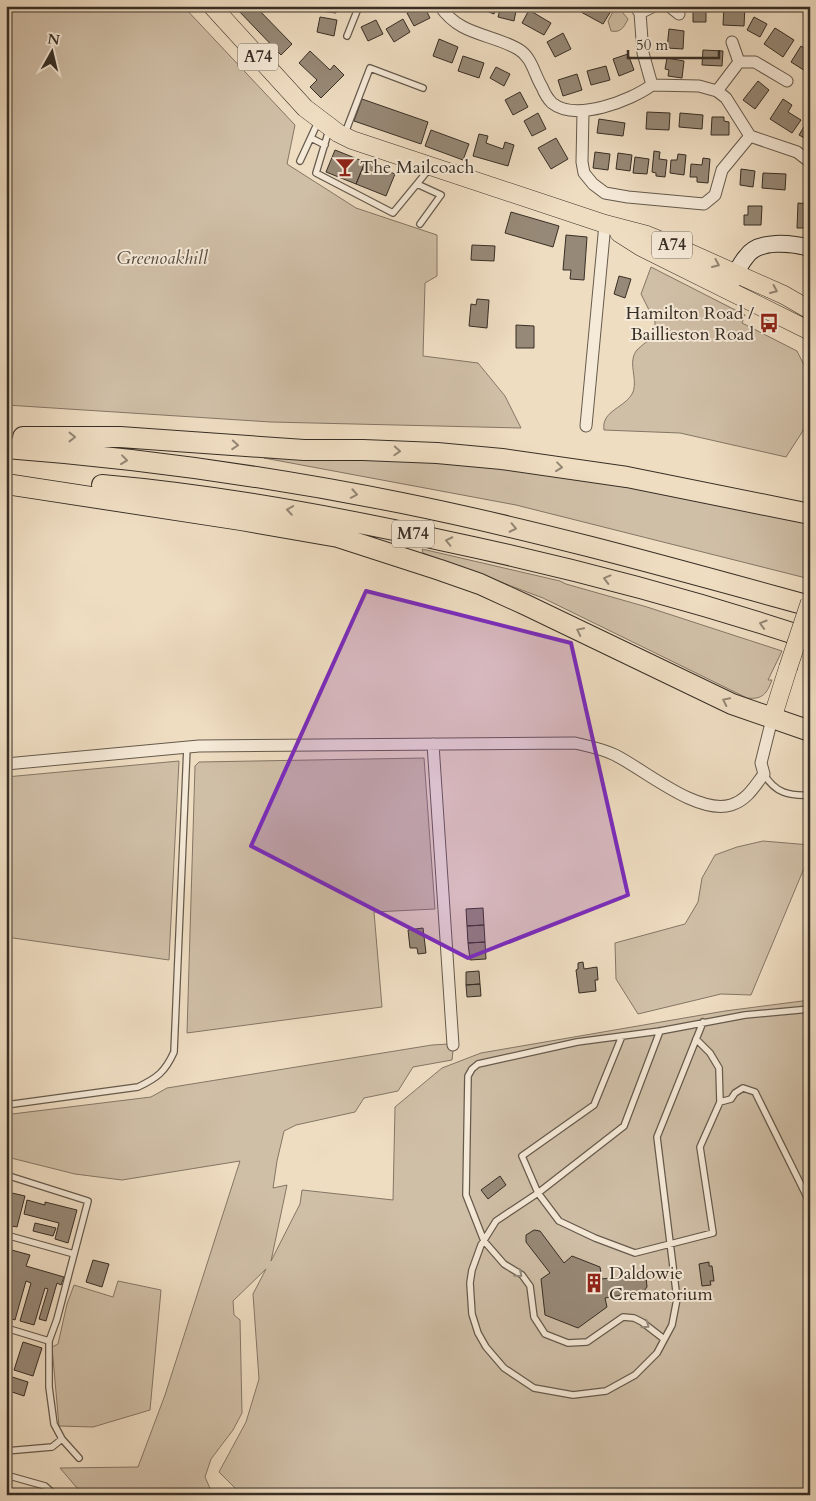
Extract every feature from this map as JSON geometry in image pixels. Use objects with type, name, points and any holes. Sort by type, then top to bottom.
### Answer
[{"type":"highway","points":[[6,437],[120,437],[304,450],[373,450],[493,458],[627,477],[810,514]]},
{"type":"highway","name":"M74","points":[[6,448],[154,463],[332,490],[403,504],[524,530],[654,563],[810,610]]},
{"type":"highway","name":"M74","points":[[6,477],[127,487],[311,514],[405,532],[527,558],[600,577],[810,639]]},
{"type":"highway","points":[[6,484],[241,520],[328,536],[402,558]]},
{"type":"highway","name":"M74","points":[[6,496],[239,527],[402,558],[480,584],[732,704],[810,731]]},
{"type":"highway","points":[[654,563],[810,606]]},
{"type":"main road","name":"A74","points":[[212,6],[305,108],[352,140],[605,224],[641,247],[732,281],[784,295],[810,310]]},
{"type":"main road","name":"A74","points":[[732,281],[810,331]]},
{"type":"main road","points":[[772,719],[810,602]]},
{"type":"street","points":[[440,6],[458,26],[516,48],[526,54],[541,87],[552,103],[583,112],[626,100],[652,85],[699,86],[717,91],[726,98],[750,136],[797,152],[810,162]]},
{"type":"street","points":[[652,85],[643,53],[638,10],[654,6]]},
{"type":"street","points":[[669,6],[679,14]]},
{"type":"street","points":[[732,42],[739,62]]},
{"type":"street","points":[[717,91],[739,62]]},
{"type":"street","points":[[739,62],[755,62],[787,81]]},
{"type":"street","points":[[583,112],[582,162],[584,174],[593,184],[605,192],[628,197],[704,204],[715,195],[722,170],[750,136]]},
{"type":"street","points":[[586,426],[605,224]]},
{"type":"street","points":[[732,281],[746,256],[759,247],[781,243],[810,248]]},
{"type":"street","points":[[6,764],[187,747],[575,742],[614,754],[690,798],[704,805],[718,807],[729,805],[745,798],[764,774],[761,763],[772,719]]},
{"type":"street","points":[[433,744],[453,1045]]},
{"type":"lane","points":[[347,36],[357,11],[362,6]]},
{"type":"lane","points":[[423,88],[370,68],[331,127],[316,173],[393,213],[431,166]]},
{"type":"lane","points":[[300,161],[311,138],[331,127]]},
{"type":"lane","points":[[311,138],[325,145]]},
{"type":"lane","points":[[417,184],[441,195],[420,224]]},
{"type":"lane","points":[[6,1105],[138,1087],[153,1079],[167,1067],[174,1052],[187,747]]},
{"type":"lane","points":[[764,774],[773,786],[786,794],[810,795]]},
{"type":"lane","points":[[664,1338],[642,1322],[634,1318],[624,1317],[587,1342],[568,1343],[545,1334],[534,1316],[530,1286],[522,1274],[504,1264],[484,1241],[466,1195],[468,1076],[478,1064],[577,1042],[660,1031],[745,1015],[810,1009]]},
{"type":"lane","points":[[660,1031],[624,1126],[538,1193],[496,1221],[484,1241],[472,1270],[470,1282],[472,1314],[478,1333],[486,1347],[504,1368],[534,1388],[573,1395],[606,1391],[635,1375],[656,1353],[672,1325],[677,1298],[657,1137],[702,1022]]},
{"type":"lane","points":[[622,1036],[594,1106],[522,1156],[538,1193],[558,1221],[595,1238],[635,1252],[713,1233],[700,1147],[720,1102],[720,1068],[710,1053],[696,1039]]},
{"type":"lane","points":[[720,1102],[731,1099],[735,1093],[743,1088],[755,1092],[810,1203]]},
{"type":"lane","points":[[6,1175],[88,1201],[57,1319],[49,1341],[49,1387],[54,1424],[62,1439],[79,1458]]},
{"type":"lane","points":[[6,1235],[74,1254]]},
{"type":"lane","points":[[6,1328],[49,1341]]},
{"type":"lane","points":[[6,1451],[52,1447],[62,1439]]},
{"type":"lane","points":[[6,1476],[45,1486],[55,1495]]},
{"type":"highlighted area","points":[[366,591],[571,643],[628,895],[468,958],[251,846]]},
{"type":"green space","name":"Greenoakhill","points":[[6,6],[183,6],[295,125],[287,164],[356,208],[437,235],[437,276],[425,283],[423,356],[478,363],[505,396],[521,428],[271,422],[6,405]]},
{"type":"green space","points":[[618,7],[628,19],[620,30],[611,31],[608,21],[615,8]]},
{"type":"green space","points":[[651,267],[745,315],[742,323],[797,351],[810,377],[810,420],[786,457],[680,433],[604,430],[606,418],[625,402],[633,392],[634,355],[639,348],[655,335],[655,322],[641,294]]},
{"type":"green space","points":[[264,458],[436,460],[582,476],[797,520],[810,525],[810,563],[806,578],[516,505]]},
{"type":"green space","points":[[422,549],[560,581],[782,651],[768,680],[772,680],[764,695],[757,698],[747,698],[543,598],[423,553]]},
{"type":"green space","points":[[424,758],[435,909],[374,912],[382,1007],[187,1033],[195,766],[199,762]]},
{"type":"green space","points":[[179,761],[169,960],[6,937],[6,777]]},
{"type":"green space","points":[[763,841],[810,845],[810,854],[751,995],[721,994],[638,1014],[616,979],[615,943],[685,924],[698,902],[702,878],[715,855],[737,847]]},
{"type":"green space","points":[[810,1000],[810,1495],[242,1495],[219,1472],[246,1422],[259,1379],[253,1294],[266,1269],[233,1301],[234,1315],[240,1320],[242,1413],[233,1430],[211,1459],[205,1477],[213,1495],[83,1495],[60,1468],[138,1467],[165,1395],[240,1161],[122,1180],[75,1174],[11,1158],[6,1155],[6,1121],[12,1114],[151,1097],[167,1088],[432,1045],[449,1044],[453,1051],[452,1060],[413,1067],[398,1091],[364,1098],[355,1112],[296,1125],[284,1131],[273,1188],[287,1185],[271,1261],[300,1204],[302,1190],[393,1200],[395,1107],[442,1068],[481,1053],[725,1011]]},
{"type":"green space","points":[[118,1281],[161,1290],[150,1410],[93,1427],[59,1426],[52,1347],[58,1344],[67,1304],[74,1285],[113,1297]]},
{"type":"building","points":[[238,6],[255,6],[292,44],[281,55],[236,8]]},
{"type":"building","points":[[321,6],[337,6],[336,13],[320,11]]},
{"type":"building","points":[[420,6],[424,6],[430,18],[414,26],[407,13]]},
{"type":"building","points":[[482,6],[497,6],[494,14],[481,9]]},
{"type":"building","points":[[501,6],[517,6],[514,21],[498,17]]},
{"type":"building","points":[[584,6],[601,6],[611,11],[603,24],[581,12]]},
{"type":"building","points":[[693,6],[706,6],[706,22],[693,22]]},
{"type":"building","points":[[724,6],[745,6],[744,26],[723,25]]},
{"type":"building","points":[[529,10],[551,23],[544,35],[522,23]]},
{"type":"building","points":[[320,17],[337,20],[334,36],[317,32]]},
{"type":"building","points":[[754,17],[767,24],[760,37],[747,30]]},
{"type":"building","points":[[403,19],[410,32],[394,42],[386,29]]},
{"type":"building","points":[[376,20],[383,34],[368,41],[361,27]]},
{"type":"building","points":[[775,28],[794,40],[783,57],[764,44]]},
{"type":"building","points":[[669,29],[684,31],[683,49],[667,48]]},
{"type":"building","points":[[563,33],[571,49],[555,57],[547,42]]},
{"type":"building","points":[[439,39],[458,47],[452,63],[433,56]]},
{"type":"building","points":[[801,46],[810,52],[810,74],[791,62]]},
{"type":"building","points":[[703,50],[723,51],[722,66],[702,65]]},
{"type":"building","points":[[310,51],[330,70],[334,65],[344,75],[321,98],[310,87],[317,80],[299,63]]},
{"type":"building","points":[[628,54],[634,70],[619,76],[613,59]]},
{"type":"building","points":[[463,56],[484,63],[479,78],[458,71]]},
{"type":"building","points":[[667,58],[684,61],[682,78],[668,76],[669,70],[665,69]]},
{"type":"building","points":[[606,66],[610,80],[591,85],[587,71]]},
{"type":"building","points":[[496,67],[510,74],[504,86],[490,78]]},
{"type":"building","points":[[577,74],[582,90],[563,96],[558,80]]},
{"type":"building","points":[[758,81],[769,90],[755,109],[743,100]]},
{"type":"building","points":[[520,92],[528,107],[513,115],[505,100]]},
{"type":"building","points":[[362,99],[428,122],[421,144],[354,121]]},
{"type":"building","points":[[783,99],[792,105],[788,112],[801,120],[792,133],[770,119]]},
{"type":"building","points":[[647,112],[670,113],[669,130],[646,129]]},
{"type":"building","points":[[538,113],[546,129],[532,136],[524,121]]},
{"type":"building","points":[[680,113],[703,115],[702,129],[679,127]]},
{"type":"building","points":[[712,117],[724,117],[724,121],[729,122],[729,135],[711,135]]},
{"type":"building","points":[[599,119],[625,123],[623,136],[597,133]]},
{"type":"building","points":[[808,120],[810,121],[810,141],[799,135]]},
{"type":"building","points":[[431,130],[469,144],[463,160],[425,146]]},
{"type":"building","points":[[479,134],[488,136],[486,143],[503,149],[505,142],[514,145],[508,166],[473,156]]},
{"type":"building","points":[[556,138],[568,159],[551,169],[538,148]]},
{"type":"building","name":"The Mailcoach","points":[[335,150],[365,162],[356,184],[326,172]]},
{"type":"building","points":[[654,151],[660,152],[659,159],[667,160],[665,177],[656,176],[656,173],[652,172]]},
{"type":"building","points":[[595,152],[610,154],[608,170],[593,168]]},
{"type":"building","points":[[618,153],[632,155],[630,171],[616,169]]},
{"type":"building","points":[[678,154],[686,155],[684,175],[670,173],[671,160],[677,160]]},
{"type":"building","points":[[635,157],[649,159],[647,174],[633,173]]},
{"type":"building","points":[[703,158],[710,159],[708,183],[697,182],[697,177],[690,177],[691,164],[702,165]]},
{"type":"building","points":[[365,162],[395,174],[386,196],[356,184]]},
{"type":"building","points":[[741,169],[755,171],[753,187],[740,185]]},
{"type":"building","points":[[763,173],[786,174],[785,190],[762,188]]},
{"type":"building","points":[[805,187],[810,187],[810,201],[805,200]]},
{"type":"building","points":[[798,203],[810,204],[810,228],[797,228]]},
{"type":"building","points":[[748,206],[762,206],[761,225],[744,225],[744,215],[748,215]]},
{"type":"building","points":[[511,212],[559,226],[553,247],[505,233]]},
{"type":"building","points":[[566,235],[587,237],[584,280],[570,279],[571,270],[563,270]]},
{"type":"building","points":[[472,245],[495,246],[494,261],[471,260]]},
{"type":"building","points":[[619,276],[631,279],[625,298],[614,294]]},
{"type":"building","points":[[477,299],[489,300],[487,328],[469,326],[471,304],[476,305]]},
{"type":"building","points":[[516,325],[534,326],[534,348],[516,348]]},
{"type":"building","points":[[483,908],[484,925],[467,926],[466,909]]},
{"type":"building","points":[[484,925],[485,942],[468,943],[467,926]]},
{"type":"building","points":[[423,928],[426,953],[418,954],[417,948],[410,948],[408,930]]},
{"type":"building","points":[[485,942],[486,959],[470,960],[468,943]]},
{"type":"building","points":[[583,962],[584,969],[597,967],[598,980],[595,980],[596,991],[579,993],[576,970],[578,969],[578,963]]},
{"type":"building","points":[[479,971],[480,984],[466,985],[466,972]]},
{"type":"building","points":[[480,984],[481,996],[467,997],[466,985]]},
{"type":"building","points":[[500,1176],[506,1185],[488,1199],[481,1190]]},
{"type":"building","points":[[12,1193],[25,1196],[17,1227],[6,1225],[6,1213]]},
{"type":"building","points":[[27,1200],[45,1205],[45,1202],[77,1210],[68,1243],[55,1239],[59,1223],[24,1214]]},
{"type":"building","points":[[35,1223],[56,1228],[53,1236],[33,1231]]},
{"type":"building","name":"Daldowie Crematorium","points":[[534,1230],[540,1231],[564,1263],[572,1256],[600,1267],[602,1279],[641,1274],[646,1276],[647,1287],[644,1291],[605,1298],[607,1307],[578,1328],[545,1315],[541,1279],[550,1273],[526,1242],[526,1235]]},
{"type":"building","points":[[8,1249],[30,1255],[26,1266],[64,1277],[61,1285],[57,1283],[46,1321],[39,1319],[48,1289],[45,1288],[34,1325],[20,1321],[31,1283],[26,1281],[15,1320],[6,1317],[6,1290],[10,1278],[6,1277],[6,1255]]},
{"type":"building","points":[[93,1260],[109,1264],[102,1287],[86,1282]]},
{"type":"building","points":[[709,1262],[709,1266],[712,1266],[714,1281],[710,1281],[711,1285],[702,1286],[699,1264]]},
{"type":"building","points":[[23,1342],[42,1348],[33,1376],[14,1370]]},
{"type":"building","points":[[6,1375],[28,1382],[24,1396],[6,1390]]},
{"type":"place","name":"The Mailcoach","points":[[345,167]]},
{"type":"place","name":"Hamilton Road / Baillieston Road","points":[[769,323]]},
{"type":"place","name":"Daldowie Crematorium","points":[[594,1283]]}]
